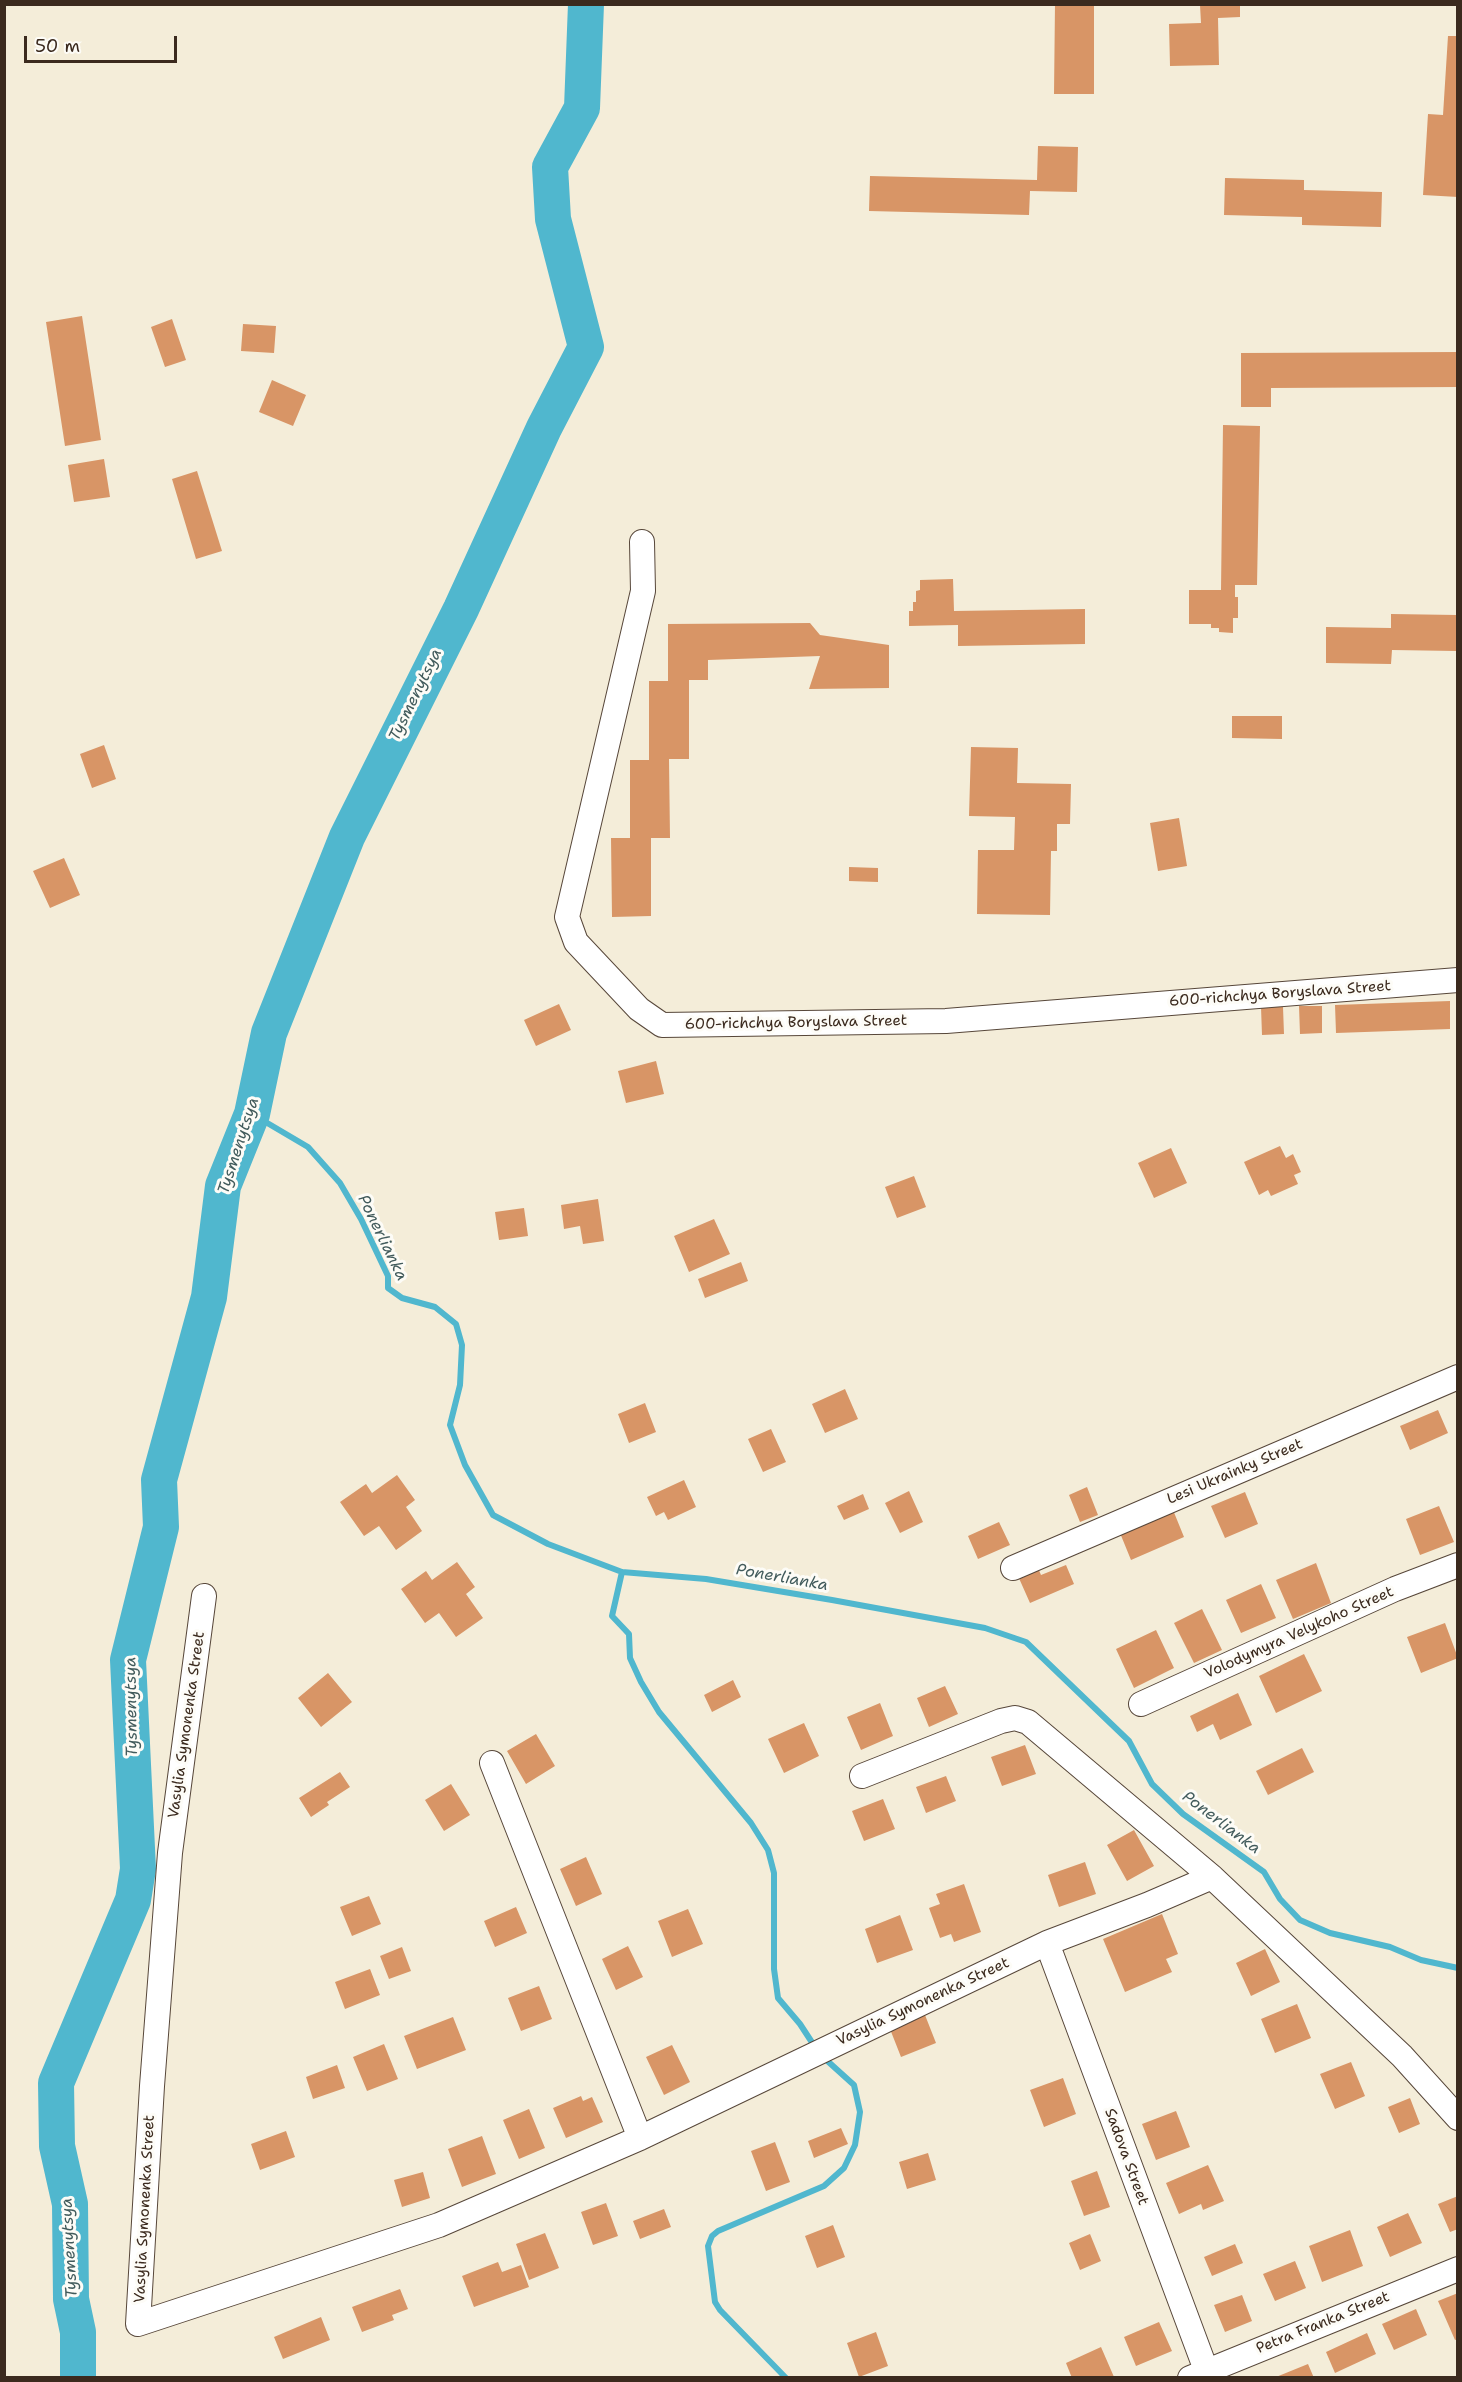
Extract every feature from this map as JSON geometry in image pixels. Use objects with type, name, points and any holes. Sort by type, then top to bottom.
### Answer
[{"type":"street","name":"600-richchya Boryslava Street","points":[[642,542],[643,591],[567,916],[576,942],[639,1009],[662,1025],[946,1021],[1458,980]]},
{"type":"street","name":"Lesi Ukrainky Street","points":[[1013,1568],[1458,1377]]},
{"type":"street","name":"Volodymyra Velykoho Street","points":[[1141,1704],[1395,1589],[1458,1564]]},
{"type":"street","name":"Vasylia Symonenka Street","points":[[204,1596],[170,1853],[152,2086],[138,2324],[439,2224],[640,2138],[1047,1943],[1147,1905],[1212,1877]]},
{"type":"street","points":[[862,1776],[1001,1721],[1015,1718],[1028,1722],[1212,1877],[1402,2056],[1458,2118]]},
{"type":"street","points":[[492,1764],[640,2138]]},
{"type":"street","name":"Sadova Street","points":[[1047,1943],[1198,2374]]},
{"type":"street","name":"Petra Franka Street","points":[[1198,2374],[1458,2270]]},
{"type":"building","points":[[1055,4],[1094,4],[1094,94],[1054,94]]},
{"type":"building","points":[[1200,5],[1240,5],[1240,17],[1218,18],[1219,65],[1170,66],[1169,24],[1201,23]]},
{"type":"building","points":[[1448,36],[1458,36],[1458,197],[1423,195],[1428,114],[1443,115]]},
{"type":"building","points":[[1038,146],[1078,147],[1077,192],[1030,191],[1029,215],[869,211],[870,176],[1037,180]]},
{"type":"building","points":[[1225,178],[1304,180],[1304,190],[1382,192],[1381,227],[1302,225],[1302,217],[1224,215]]},
{"type":"building","points":[[82,316],[101,440],[65,446],[46,322]]},
{"type":"building","points":[[172,319],[186,360],[165,367],[151,327]]},
{"type":"building","points":[[243,324],[276,326],[274,353],[241,351]]},
{"type":"building","points":[[1458,352],[1458,387],[1271,388],[1271,407],[1241,407],[1241,353]]},
{"type":"building","points":[[272,380],[306,395],[293,426],[259,412]]},
{"type":"building","points":[[1223,425],[1260,426],[1257,585],[1235,585],[1235,597],[1238,597],[1238,618],[1233,618],[1233,633],[1219,632],[1219,628],[1211,628],[1211,624],[1189,624],[1189,590],[1221,590]]},
{"type":"building","points":[[104,459],[110,497],[74,502],[68,465]]},
{"type":"building","points":[[197,471],[222,551],[196,559],[172,479]]},
{"type":"building","points":[[953,579],[954,611],[1085,609],[1085,644],[958,646],[958,625],[909,626],[909,611],[913,611],[916,591],[920,590],[920,580]]},
{"type":"building","points":[[1391,614],[1457,615],[1456,651],[1392,650],[1391,664],[1326,663],[1326,627],[1391,628]]},
{"type":"building","points":[[810,623],[820,635],[889,645],[889,688],[809,689],[820,656],[708,660],[708,680],[689,680],[689,759],[669,759],[670,838],[651,838],[651,916],[612,917],[611,838],[630,838],[630,760],[649,760],[649,681],[668,681],[668,624]]},
{"type":"building","points":[[1232,716],[1282,716],[1282,739],[1232,738]]},
{"type":"building","points":[[104,745],[116,779],[92,788],[80,754]]},
{"type":"building","points":[[971,747],[1018,748],[1017,783],[1071,784],[1070,824],[1057,824],[1057,851],[1051,851],[1050,915],[977,914],[978,850],[1014,850],[1015,817],[969,816]]},
{"type":"building","points":[[1179,818],[1187,866],[1158,871],[1150,823]]},
{"type":"building","points":[[64,858],[80,895],[50,908],[33,871]]},
{"type":"building","points":[[849,867],[878,868],[878,882],[849,881]]},
{"type":"building","points":[[1450,1001],[1450,1029],[1336,1033],[1335,1005]]},
{"type":"building","points":[[559,1004],[571,1030],[536,1046],[524,1020]]},
{"type":"building","points":[[1299,1006],[1322,1006],[1322,1033],[1300,1034]]},
{"type":"building","points":[[1261,1007],[1283,1007],[1284,1034],[1262,1035]]},
{"type":"building","points":[[656,1061],[664,1094],[626,1103],[618,1071]]},
{"type":"building","points":[[1280,1146],[1286,1158],[1293,1154],[1301,1172],[1294,1175],[1298,1184],[1271,1196],[1268,1190],[1259,1195],[1244,1162]]},
{"type":"building","points":[[1171,1148],[1187,1183],[1154,1198],[1138,1163]]},
{"type":"building","points":[[914,1176],[926,1207],[897,1218],[885,1187]]},
{"type":"building","points":[[598,1199],[604,1241],[583,1244],[580,1226],[564,1229],[561,1205]]},
{"type":"building","points":[[524,1208],[528,1236],[499,1240],[495,1212]]},
{"type":"building","points":[[714,1219],[730,1254],[689,1272],[674,1236]]},
{"type":"building","points":[[741,1262],[748,1281],[705,1298],[698,1279]]},
{"type":"building","points":[[845,1389],[858,1419],[825,1433],[812,1404]]},
{"type":"building","points":[[645,1403],[656,1432],[629,1443],[618,1414]]},
{"type":"building","points":[[1438,1410],[1448,1433],[1410,1450],[1400,1426]]},
{"type":"building","points":[[771,1429],[786,1462],[763,1472],[748,1439]]},
{"type":"building","points":[[397,1475],[415,1500],[406,1507],[422,1531],[396,1550],[379,1526],[364,1536],[340,1502],[366,1484],[372,1493]]},
{"type":"building","points":[[684,1480],[696,1507],[668,1520],[664,1512],[656,1516],[647,1497]]},
{"type":"building","points":[[1087,1487],[1098,1515],[1080,1522],[1069,1495]]},
{"type":"building","points":[[909,1491],[923,1522],[900,1533],[885,1503]]},
{"type":"building","points":[[1245,1492],[1258,1524],[1225,1538],[1211,1506]]},
{"type":"building","points":[[863,1494],[869,1509],[844,1520],[837,1506]]},
{"type":"building","points":[[1439,1506],[1454,1542],[1420,1555],[1406,1519]]},
{"type":"building","points":[[1173,1510],[1184,1537],[1131,1560],[1120,1533]]},
{"type":"building","points":[[999,1522],[1010,1545],[978,1559],[968,1536]]},
{"type":"building","points":[[457,1562],[475,1587],[466,1594],[483,1618],[456,1637],[439,1613],[425,1623],[401,1589],[426,1571],[432,1580]]},
{"type":"building","points":[[1316,1563],[1331,1603],[1293,1619],[1276,1580]]},
{"type":"building","points":[[1066,1565],[1074,1584],[1030,1603],[1018,1576],[1038,1568],[1041,1575]]},
{"type":"building","points":[[1261,1584],[1276,1618],[1241,1633],[1226,1600]]},
{"type":"building","points":[[1202,1609],[1222,1650],[1194,1663],[1174,1623]]},
{"type":"building","points":[[1445,1623],[1458,1658],[1421,1673],[1407,1637]]},
{"type":"building","points":[[1156,1630],[1174,1668],[1134,1688],[1116,1649]]},
{"type":"building","points":[[1304,1654],[1322,1691],[1276,1713],[1259,1676]]},
{"type":"building","points":[[328,1673],[352,1702],[321,1727],[298,1698]]},
{"type":"building","points":[[733,1680],[741,1697],[712,1712],[704,1695]]},
{"type":"building","points":[[945,1686],[958,1714],[929,1727],[917,1698]]},
{"type":"building","points":[[1238,1693],[1252,1725],[1220,1740],[1213,1724],[1197,1732],[1190,1716]]},
{"type":"building","points":[[880,1703],[893,1736],[861,1750],[847,1717]]},
{"type":"building","points":[[804,1723],[819,1756],[784,1773],[768,1739]]},
{"type":"building","points":[[536,1734],[555,1766],[526,1784],[507,1751]]},
{"type":"building","points":[[1025,1745],[1036,1774],[1002,1786],[991,1757]]},
{"type":"building","points":[[1302,1748],[1314,1772],[1268,1795],[1256,1771]]},
{"type":"building","points":[[340,1772],[350,1787],[327,1802],[329,1805],[311,1817],[299,1798]]},
{"type":"building","points":[[946,1776],[956,1801],[926,1813],[916,1787]]},
{"type":"building","points":[[451,1784],[470,1815],[444,1831],[425,1800]]},
{"type":"building","points":[[883,1799],[895,1829],[864,1841],[852,1811]]},
{"type":"building","points":[[1134,1830],[1154,1866],[1127,1881],[1107,1845]]},
{"type":"building","points":[[586,1857],[602,1894],[576,1906],[560,1869]]},
{"type":"building","points":[[1085,1862],[1096,1894],[1059,1907],[1048,1875]]},
{"type":"building","points":[[964,1884],[981,1932],[954,1942],[951,1934],[940,1938],[929,1908],[940,1904],[936,1894]]},
{"type":"building","points":[[369,1896],[381,1924],[352,1936],[340,1907]]},
{"type":"building","points":[[516,1907],[527,1933],[495,1947],[484,1921]]},
{"type":"building","points":[[688,1909],[703,1944],[672,1957],[658,1921]]},
{"type":"building","points":[[1162,1914],[1178,1954],[1166,1959],[1172,1972],[1125,1992],[1103,1939]]},
{"type":"building","points":[[900,1915],[913,1950],[877,1963],[865,1929]]},
{"type":"building","points":[[628,1946],[643,1977],[616,1990],[602,1959]]},
{"type":"building","points":[[402,1947],[411,1971],[389,1979],[380,1956]]},
{"type":"building","points":[[1265,1949],[1280,1982],[1251,1996],[1236,1963]]},
{"type":"building","points":[[370,1969],[380,1995],[345,2009],[335,1982]]},
{"type":"building","points":[[539,1986],[552,2019],[521,2031],[508,1998]]},
{"type":"building","points":[[1297,2004],[1311,2038],[1275,2053],[1261,2019]]},
{"type":"building","points":[[925,2015],[936,2043],[901,2057],[890,2029]]},
{"type":"building","points":[[453,2017],[466,2050],[417,2069],[404,2036]]},
{"type":"building","points":[[384,2044],[398,2079],[367,2091],[353,2057]]},
{"type":"building","points":[[672,2045],[690,2082],[664,2095],[646,2057]]},
{"type":"building","points":[[1351,2062],[1365,2096],[1335,2109],[1320,2074]]},
{"type":"building","points":[[337,2065],[345,2088],[313,2099],[306,2077]]},
{"type":"building","points":[[1063,2078],[1076,2114],[1044,2127],[1030,2090]]},
{"type":"building","points":[[581,2096],[583,2101],[592,2097],[603,2122],[566,2138],[553,2108]]},
{"type":"building","points":[[1410,2098],[1420,2124],[1399,2133],[1388,2107]]},
{"type":"building","points":[[529,2109],[545,2148],[519,2159],[503,2120]]},
{"type":"building","points":[[1176,2111],[1190,2147],[1156,2160],[1142,2124]]},
{"type":"building","points":[[841,2128],[848,2144],[814,2158],[808,2141]]},
{"type":"building","points":[[286,2131],[295,2157],[260,2170],[251,2144]]},
{"type":"building","points":[[482,2136],[496,2174],[462,2187],[448,2149]]},
{"type":"building","points":[[775,2142],[790,2182],[766,2191],[751,2151]]},
{"type":"building","points":[[928,2153],[936,2180],[907,2189],[899,2162]]},
{"type":"building","points":[[1208,2165],[1224,2201],[1203,2210],[1201,2204],[1179,2214],[1166,2183]]},
{"type":"building","points":[[1097,2171],[1110,2207],[1084,2216],[1071,2181]]},
{"type":"building","points":[[423,2172],[430,2198],[402,2207],[394,2180]]},
{"type":"building","points":[[1458,2196],[1458,2229],[1450,2232],[1438,2204]]},
{"type":"building","points":[[606,2203],[618,2236],[593,2245],[581,2212]]},
{"type":"building","points":[[664,2209],[671,2227],[640,2239],[633,2221]]},
{"type":"building","points":[[1408,2213],[1422,2243],[1390,2257],[1377,2227]]},
{"type":"building","points":[[833,2225],[845,2257],[817,2268],[805,2236]]},
{"type":"building","points":[[1350,2230],[1363,2266],[1322,2282],[1309,2246]]},
{"type":"building","points":[[545,2233],[559,2268],[529,2280],[516,2244]]},
{"type":"building","points":[[1090,2234],[1101,2261],[1080,2270],[1069,2243]]},
{"type":"building","points":[[1235,2244],[1243,2263],[1212,2276],[1204,2257]]},
{"type":"building","points":[[1295,2261],[1306,2288],[1275,2301],[1263,2274]]},
{"type":"building","points":[[498,2262],[502,2272],[521,2265],[529,2287],[474,2307],[462,2276]]},
{"type":"building","points":[[400,2289],[408,2309],[392,2315],[394,2320],[362,2332],[352,2307]]},
{"type":"building","points":[[1458,2293],[1458,2339],[1455,2340],[1438,2301]]},
{"type":"building","points":[[1242,2295],[1252,2321],[1225,2332],[1214,2305]]},
{"type":"building","points":[[1416,2309],[1427,2335],[1394,2350],[1382,2324]]},
{"type":"building","points":[[321,2317],[330,2340],[283,2359],[274,2337]]},
{"type":"building","points":[[1159,2322],[1172,2351],[1136,2366],[1124,2337]]},
{"type":"building","points":[[876,2332],[888,2366],[859,2377],[847,2343]]},
{"type":"building","points":[[1367,2333],[1376,2354],[1335,2373],[1326,2352]]},
{"type":"building","points":[[1101,2347],[1114,2377],[1072,2378],[1066,2363]]},
{"type":"building","points":[[1308,2364],[1314,2378],[1276,2378],[1276,2377]]},
{"type":"waterway","name":"Tysmenytsya","points":[[78,2378],[78,2332],[71,2299],[70,2204],[57,2146],[56,2083],[133,1900],[138,1869],[128,1660],[161,1527],[159,1480],[209,1297],[223,1186],[252,1114],[269,1033],[347,837],[461,609],[544,428],[586,347],[553,219],[550,167],[582,108],[586,4]]},
{"type":"waterway","name":"Ponerlianka","points":[[252,1114],[308,1147],[340,1183],[361,1219],[388,1276],[388,1288],[402,1298],[435,1307],[456,1324],[462,1345],[460,1385],[450,1425],[465,1465],[493,1515],[548,1544],[622,1572],[706,1579],[832,1600],[985,1628],[1026,1642],[1129,1741],[1152,1784],[1183,1814],[1264,1872],[1280,1899],[1300,1920],[1330,1933],[1390,1947],[1421,1960],[1458,1968]]},
{"type":"waterway","points":[[622,1572],[612,1616],[629,1634],[630,1658],[641,1682],[659,1712],[751,1823],[768,1850],[774,1873],[774,1969],[778,1998],[800,2024],[815,2047]]},
{"type":"waterway","points":[[786,2378],[720,2310],[715,2302],[708,2246],[712,2236],[718,2231],[824,2186],[844,2168],[855,2145],[860,2112],[854,2085],[823,2057]]}]
